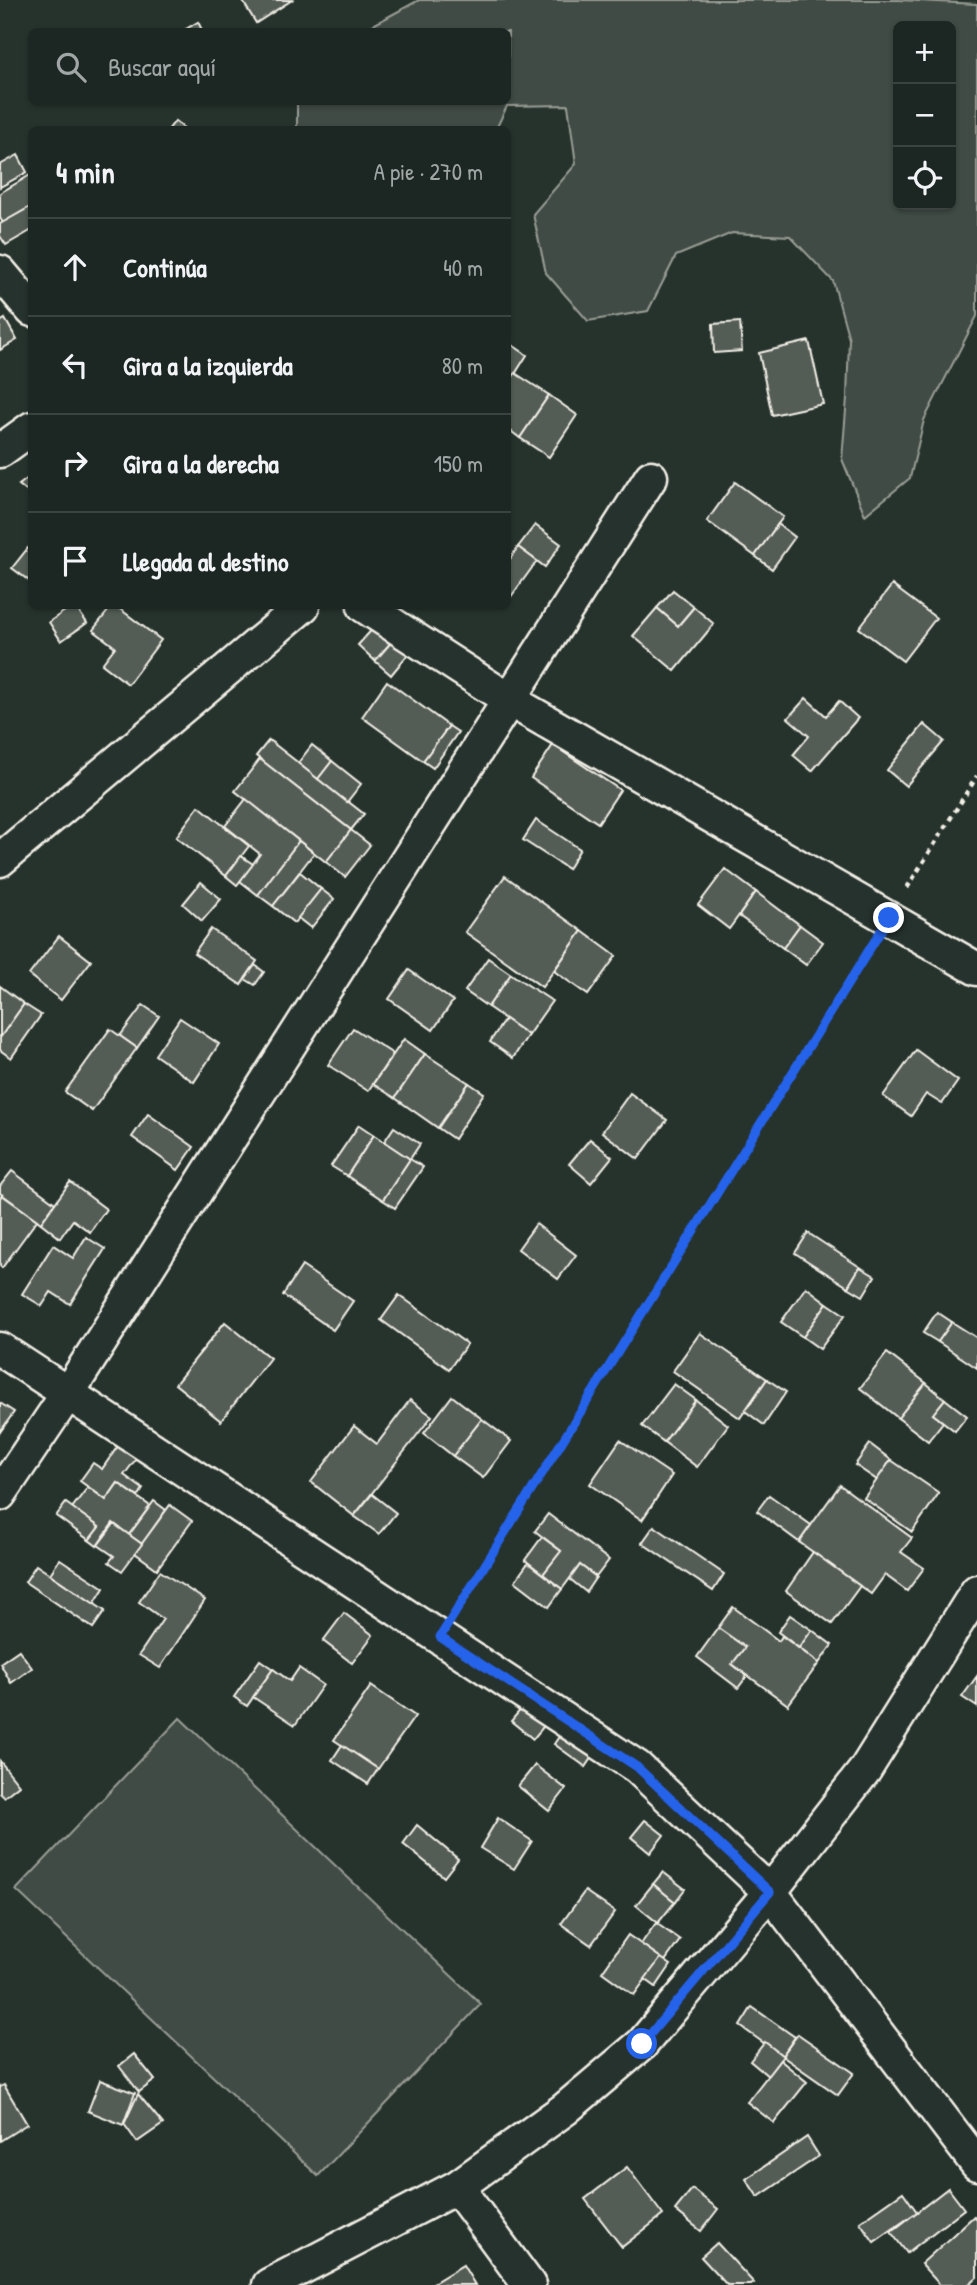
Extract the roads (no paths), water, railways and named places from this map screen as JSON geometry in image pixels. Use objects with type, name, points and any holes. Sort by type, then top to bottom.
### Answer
[{"type":"street","points":[[0,272],[28,305]]},
{"type":"street","points":[[0,451],[28,431]]},
{"type":"street","points":[[0,1494],[68,1393],[511,701],[651,477]]},
{"type":"street","points":[[0,860],[299,609]]},
{"type":"street","points":[[369,609],[511,701],[977,969]]},
{"type":"street","points":[[0,1349],[637,1767],[770,1892],[977,2164]]},
{"type":"street","points":[[269,2285],[457,2187],[565,2109],[642,2044],[770,1892],[865,1770],[977,1591]]},
{"type":"street","points":[[457,2187],[529,2285]]}]
